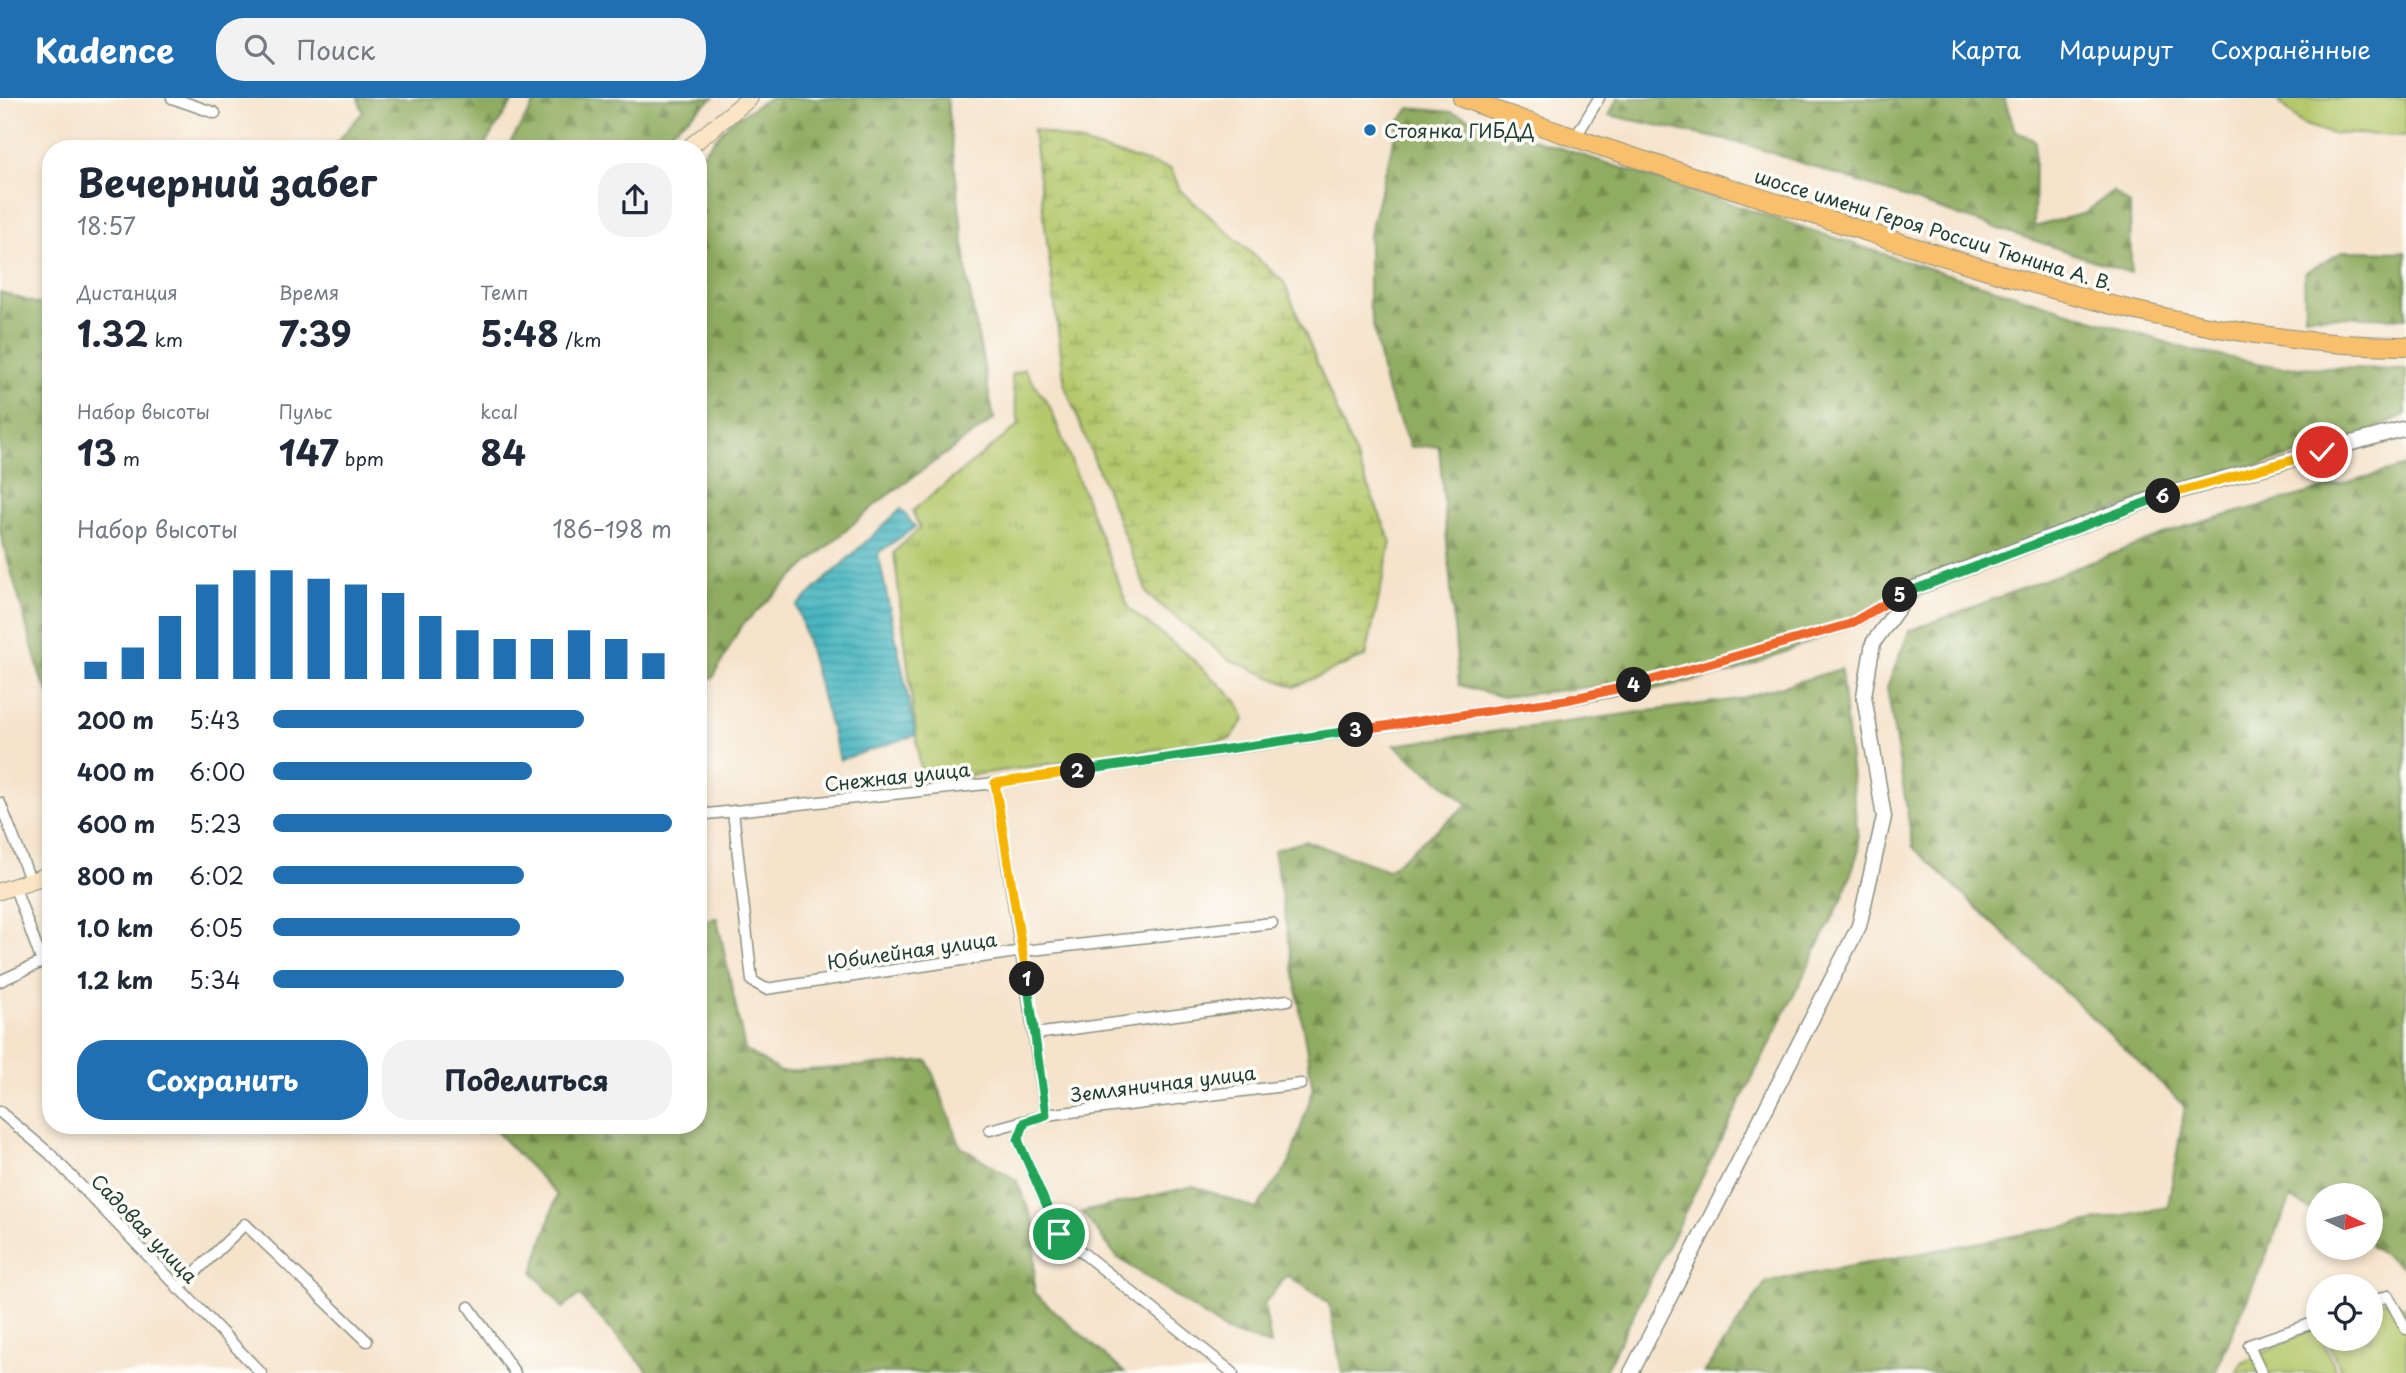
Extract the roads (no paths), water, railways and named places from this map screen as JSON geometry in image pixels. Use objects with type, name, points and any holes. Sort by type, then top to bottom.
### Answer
[{"type":"main road","points":[[698,140],[750,98]]},
{"type":"main road","name":"шоссе имени Героя России Тюнина А. В.","points":[[1462,98],[1576,138],[1999,274],[2140,313],[2210,328],[2302,342],[2406,346]]},
{"type":"main road","points":[[7,889],[42,878]]},
{"type":"street","points":[[172,98],[215,113]]},
{"type":"street","points":[[1576,138],[1599,98]]},
{"type":"street","points":[[1631,1373],[1859,926],[1884,817],[1864,696],[1873,643],[1912,589],[2154,498],[2406,428]]},
{"type":"street","name":"Снежная улица","points":[[707,815],[995,783],[1614,691],[1850,624],[1912,589]]},
{"type":"street","points":[[995,783],[1023,951],[1046,1115]]},
{"type":"street","points":[[0,803],[31,882]]},
{"type":"street","name":"Юбилейная улица","points":[[733,811],[752,981],[766,989],[1023,951],[1272,923]]},
{"type":"street","points":[[7,889],[42,951]]},
{"type":"street","points":[[0,981],[42,962]]},
{"type":"street","points":[[1035,1034],[1288,1000]]},
{"type":"street","name":"Земляничная улица","points":[[990,1130],[1046,1115],[1301,1084]]},
{"type":"street","name":"Садовая улица","points":[[0,1112],[49,1153],[261,1373]]},
{"type":"street","points":[[1025,1122],[1018,1140],[1059,1234],[1233,1373]]},
{"type":"street","points":[[178,1289],[245,1224],[367,1341]]},
{"type":"street","points":[[2383,1298],[2388,1296],[2406,1329]]},
{"type":"street","points":[[469,1307],[515,1373]]},
{"type":"street","points":[[2262,1373],[2249,1345],[2306,1325]]},
{"type":"water","points":[[901,509],[915,527],[878,553],[916,735],[840,760],[797,606]]},
{"type":"place","name":"Стоянка ГИБДД","points":[[1370,130]]}]
